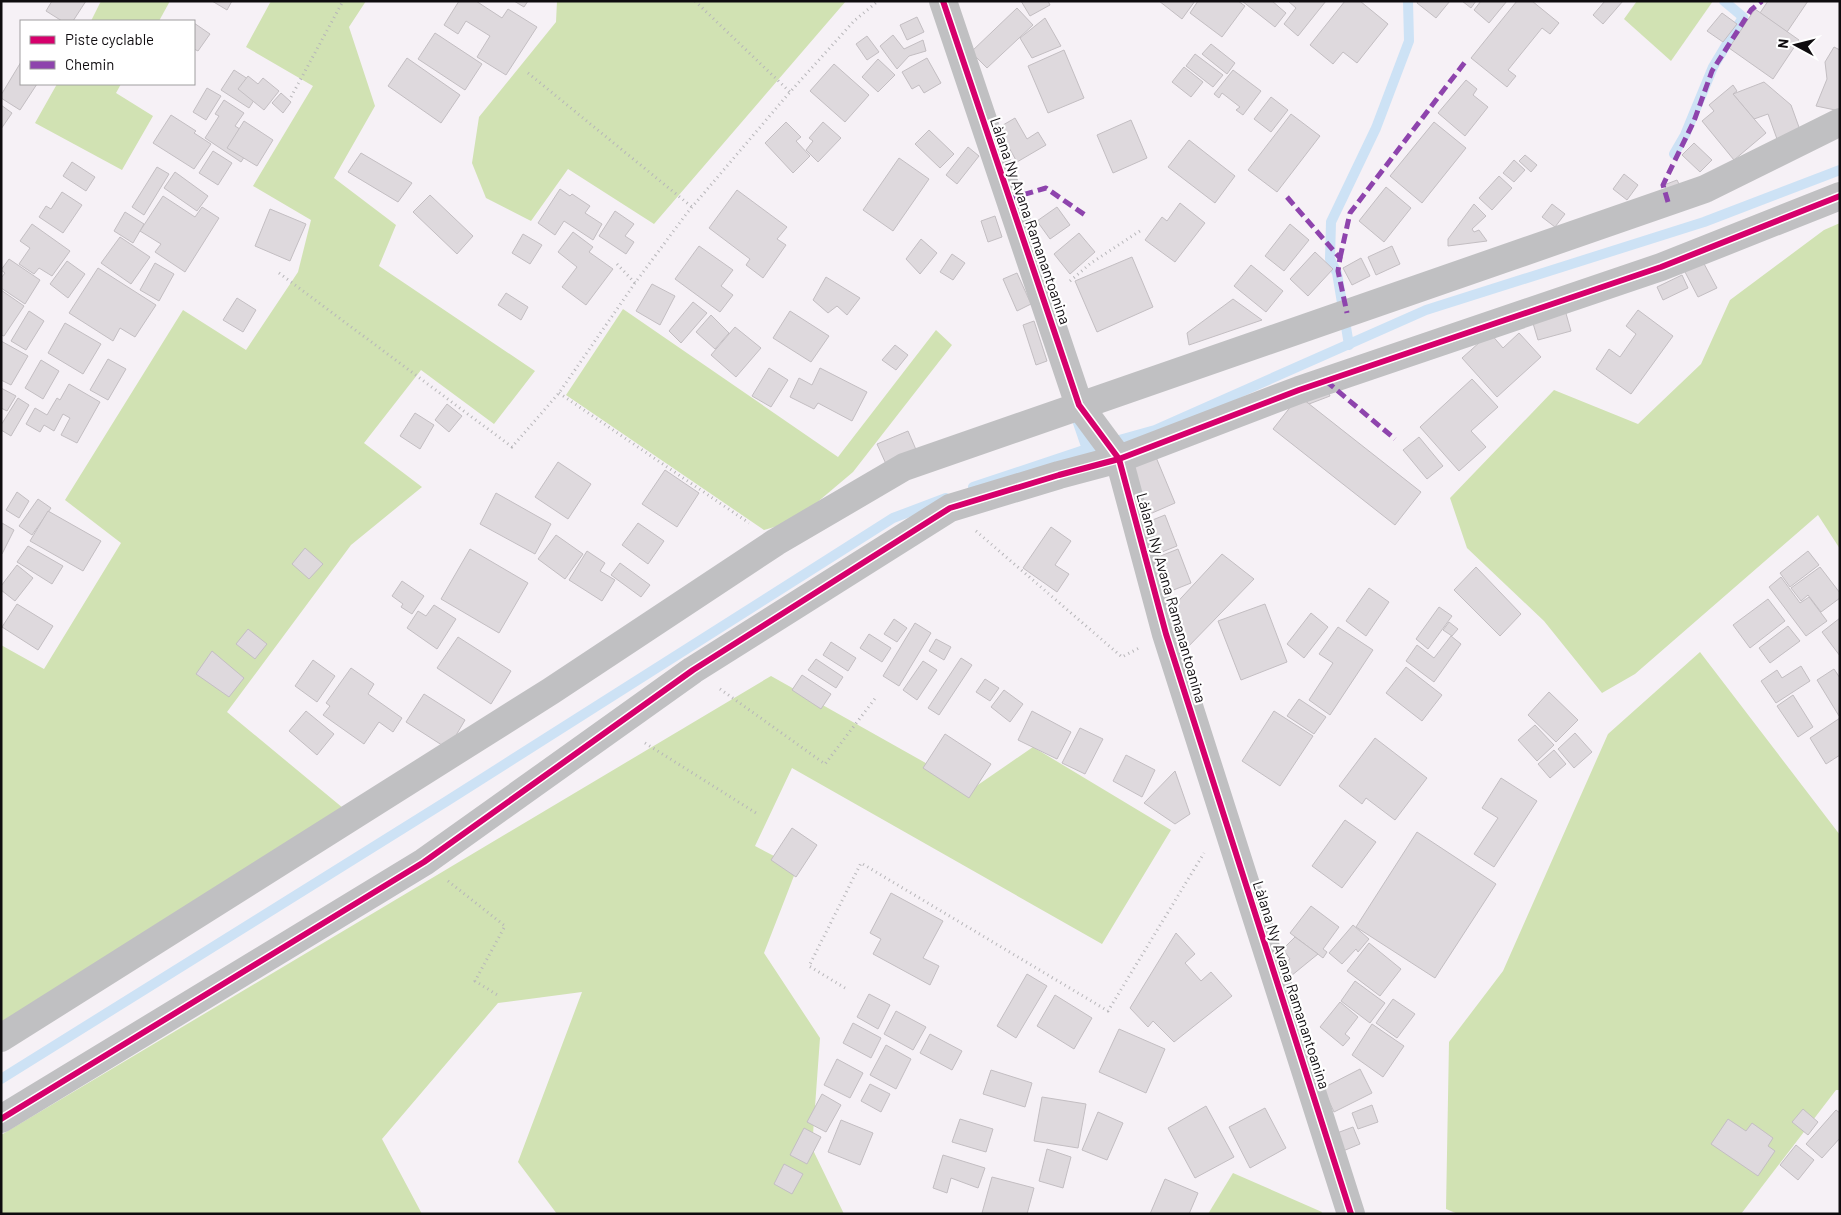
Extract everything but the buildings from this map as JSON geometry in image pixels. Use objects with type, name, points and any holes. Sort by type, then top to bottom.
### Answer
[{"type":"street","name":"Làlana Ny Avana Ramanantoanina","points":[[943,1],[1079,405],[1119,459],[1166,634],[1351,1214]]},
{"type":"street","points":[[1,1038],[551,691],[776,542],[904,467],[1705,189],[1840,122]]},
{"type":"street","points":[[1,1119],[424,862],[694,670],[950,508],[1119,459],[1299,390],[1662,267],[1840,196]]},
{"type":"path","points":[[291,96],[343,1]]},
{"type":"path","points":[[695,1],[790,92]]},
{"type":"path","points":[[279,273],[512,447],[559,393],[635,283],[692,207],[790,92],[854,21],[878,1]]},
{"type":"path","points":[[528,73],[692,207]]},
{"type":"path","points":[[1044,302],[1091,263],[1143,228]]},
{"type":"path","points":[[617,264],[635,283]]},
{"type":"path","points":[[559,393],[776,542]]},
{"type":"path","points":[[950,508],[1122,656],[1166,634]]},
{"type":"path","points":[[694,670],[825,764],[876,696]]},
{"type":"path","points":[[617,725],[756,813]]},
{"type":"path","points":[[846,988],[808,966],[862,863],[1108,1011],[1225,818]]},
{"type":"path","points":[[424,862],[505,926],[475,981],[499,996]]},
{"type":"green space","points":[[101,1],[170,1],[160,20],[92,20]]},
{"type":"green space","points":[[271,1],[366,1],[349,27],[375,106],[334,178],[396,225],[379,266],[535,371],[494,424],[421,370],[364,443],[422,487],[351,545],[227,712],[343,808],[1,1026],[1,645],[44,669],[121,543],[65,500],[183,310],[246,350],[298,272],[311,220],[253,186],[313,86],[246,47]]},
{"type":"green space","points":[[557,1],[846,1],[654,224],[568,169],[531,221],[486,198],[472,163],[479,117],[556,22]]},
{"type":"green space","points":[[1637,1],[1713,1],[1671,61],[1624,19]]},
{"type":"green space","points":[[56,85],[120,85],[116,93],[153,116],[122,170],[35,123]]},
{"type":"green space","points":[[1840,223],[1840,549],[1818,515],[1635,674],[1602,693],[1544,621],[1467,548],[1450,498],[1554,390],[1638,424],[1701,364],[1730,300],[1824,230]]},
{"type":"green space","points":[[623,309],[838,457],[936,330],[952,345],[853,472],[795,521],[764,530],[566,395]]},
{"type":"green space","points":[[1700,652],[1840,835],[1840,1090],[1836,1090],[1741,1214],[1458,1214],[1446,1209],[1449,1042],[1503,971],[1608,734]]},
{"type":"green space","points":[[771,676],[972,789],[1033,747],[1171,830],[1102,944],[792,768],[755,846],[797,868],[764,953],[820,1038],[812,1148],[844,1214],[557,1214],[518,1162],[582,992],[498,1003],[382,1139],[422,1214],[1,1214],[1,1135]]},
{"type":"green space","points":[[1233,1173],[1322,1212],[1321,1214],[1208,1214]]},
{"type":"waterway","points":[[1349,345],[1337,273],[1330,259],[1331,222],[1376,128],[1409,41],[1408,1]]},
{"type":"waterway","points":[[1674,154],[1685,135],[1713,67],[1743,17],[1724,1]]},
{"type":"waterway","points":[[973,487],[1087,449],[1155,430],[1426,310],[1704,222],[1840,170]]},
{"type":"waterway","points":[[1076,417],[1087,449]]},
{"type":"waterway","points":[[1,1079],[447,801],[893,518],[946,498]]},
{"type":"marked path","points":[[1668,202],[1663,185],[1694,121],[1712,71],[1751,10],[1762,1]]},
{"type":"marked path","points":[[1340,258],[1350,213],[1465,62]]},
{"type":"marked path","points":[[1009,199],[1046,188],[1085,215]]},
{"type":"marked path","points":[[1287,197],[1340,258],[1338,271],[1347,313]]},
{"type":"marked path","points":[[1326,381],[1395,439]]},
{"type":"cycle path","points":[[943,1],[1079,405],[1119,459],[1166,634],[1351,1214]]},
{"type":"cycle path","points":[[1,1119],[424,862],[693,670],[950,508],[1119,459],[1299,390],[1661,267],[1840,196]]}]
